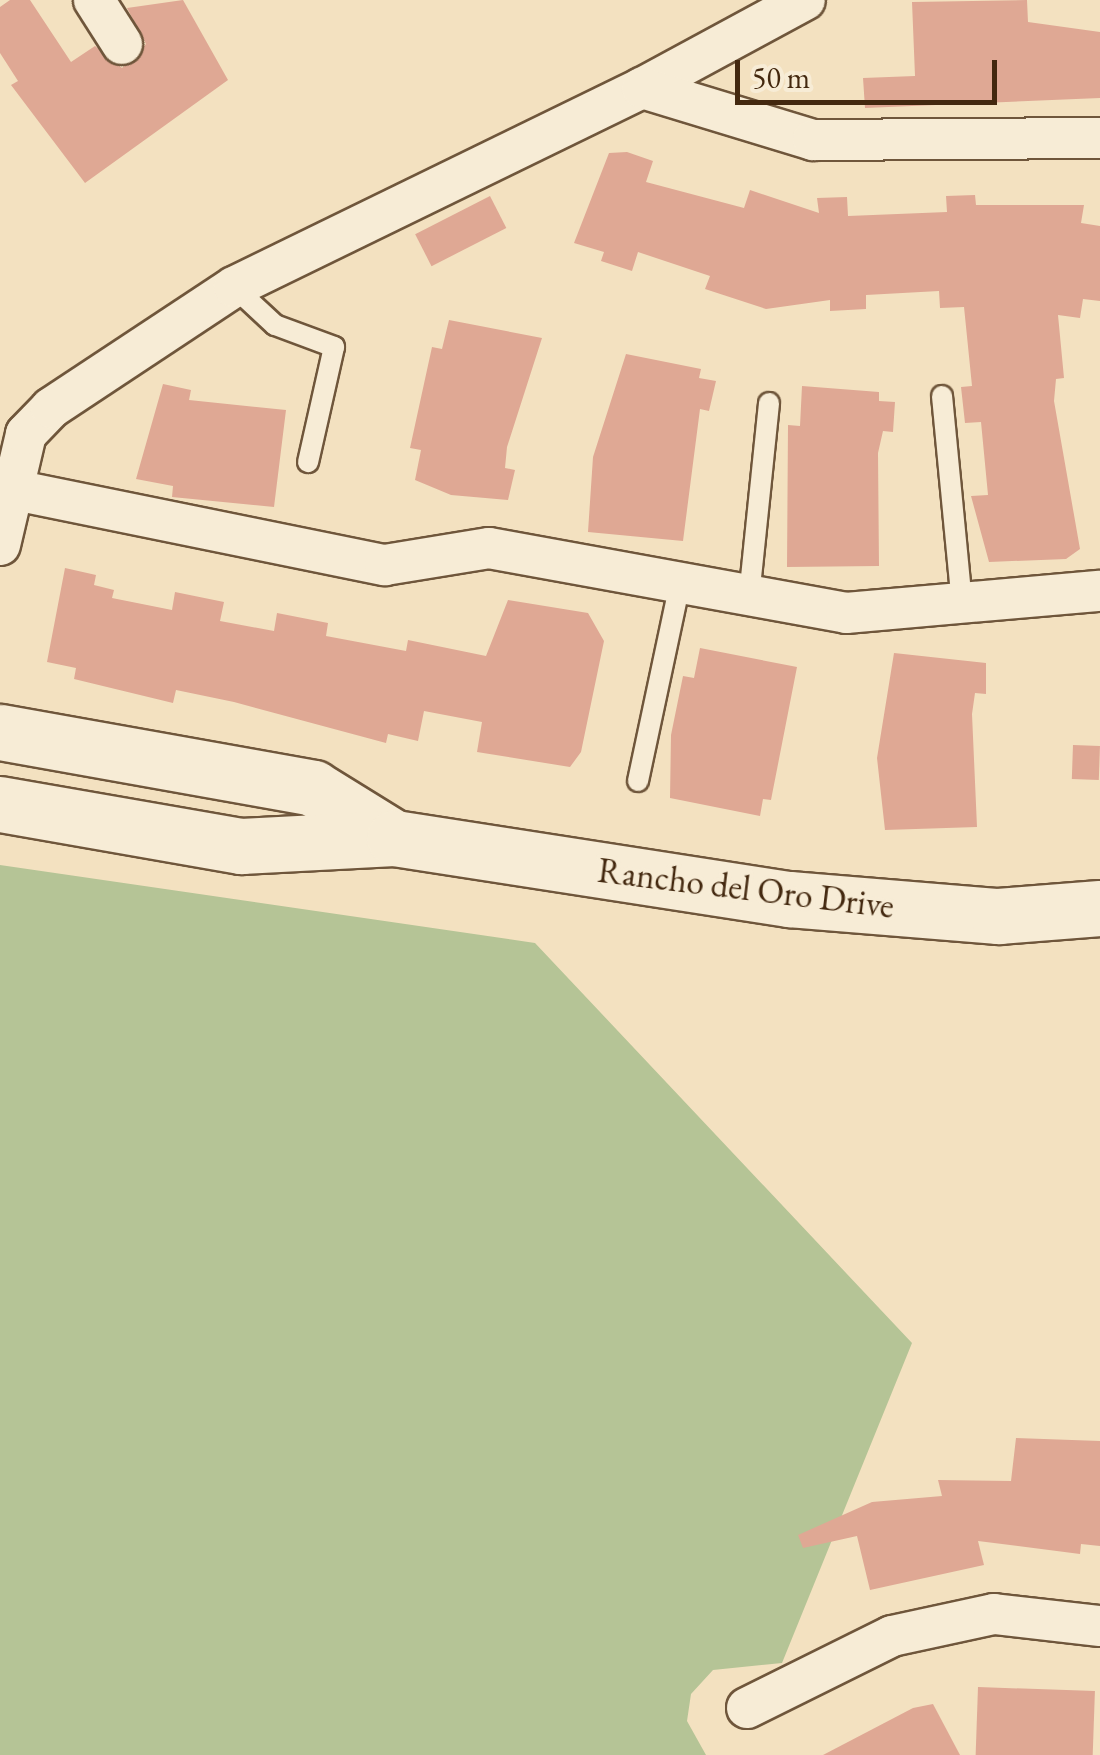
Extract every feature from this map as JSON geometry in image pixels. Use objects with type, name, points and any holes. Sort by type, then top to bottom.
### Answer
[{"type":"main road","name":"Rancho del Oro Drive","points":[[0,732],[313,788],[394,838]]},
{"type":"main road","name":"Rancho del Oro Drive","points":[[0,804],[241,846],[394,838],[788,899],[998,916],[1100,908]]},
{"type":"street","points":[[94,0],[122,44]]},
{"type":"street","points":[[0,545],[5,489],[26,434],[52,408],[234,287],[642,88],[805,0]]},
{"type":"street","points":[[642,88],[813,140],[1100,138]]},
{"type":"street","points":[[5,489],[385,565],[489,548],[846,613],[1100,590]]},
{"type":"street","points":[[747,1708],[892,1636],[994,1614],[1100,1626]]},
{"type":"lane","points":[[234,287],[275,325],[334,346],[308,462]]},
{"type":"lane","points":[[942,396],[962,604]]},
{"type":"lane","points":[[749,596],[769,403]]},
{"type":"lane","points":[[638,781],[680,584]]},
{"type":"green space","points":[[0,865],[535,943],[912,1343],[782,1663],[713,1670],[691,1694],[687,1721],[706,1755],[0,1755]]},
{"type":"building","points":[[10,0],[30,0],[71,62],[95,46],[122,68],[146,44],[127,8],[183,0],[228,80],[85,183],[11,85],[18,81],[0,53],[0,7]]},
{"type":"building","points":[[1027,0],[1028,22],[1100,32],[1100,98],[865,108],[863,78],[915,76],[912,2]]},
{"type":"building","points":[[627,152],[653,161],[646,182],[744,208],[750,190],[819,213],[817,198],[847,197],[848,216],[947,212],[946,196],[975,195],[976,205],[1084,205],[1081,223],[1100,226],[1100,301],[1083,299],[1080,318],[1058,315],[1064,378],[1056,379],[1054,401],[1080,549],[1066,559],[989,562],[971,496],[988,495],[981,422],[965,423],[961,387],[972,386],[964,307],[940,308],[939,291],[866,295],[866,309],[830,311],[830,300],[766,309],[705,289],[710,276],[638,252],[632,271],[601,261],[604,252],[574,243],[609,153]]},
{"type":"building","points":[[490,196],[506,228],[431,266],[415,234]]},
{"type":"building","points":[[449,320],[542,338],[507,447],[505,468],[515,470],[508,500],[451,495],[415,480],[421,450],[410,448],[432,347],[442,349]]},
{"type":"building","points":[[626,354],[701,369],[699,378],[716,381],[709,411],[700,409],[683,541],[588,532],[593,457]]},
{"type":"building","points":[[163,384],[191,390],[189,400],[286,410],[274,507],[172,497],[173,486],[136,479]]},
{"type":"building","points":[[802,386],[879,392],[879,401],[895,402],[893,432],[883,431],[878,453],[879,566],[787,567],[788,425],[800,426]]},
{"type":"building","points":[[65,568],[96,575],[94,585],[114,590],[112,598],[172,610],[175,592],[224,602],[220,621],[274,631],[277,613],[328,623],[326,636],[406,651],[408,640],[486,656],[508,600],[588,613],[604,641],[581,752],[570,767],[477,752],[482,722],[424,711],[418,741],[388,734],[386,743],[176,690],[173,703],[74,679],[76,668],[47,662]]},
{"type":"building","points":[[700,648],[797,667],[771,800],[763,799],[760,816],[670,798],[671,735],[683,676],[694,678]]},
{"type":"building","points":[[894,653],[986,663],[986,694],[975,693],[972,714],[977,827],[885,830],[877,758]]},
{"type":"building","points":[[1073,745],[1100,746],[1099,780],[1072,779]]},
{"type":"building","points":[[1016,1438],[1100,1441],[1100,1546],[1081,1544],[1080,1554],[978,1541],[984,1565],[870,1590],[857,1536],[803,1548],[798,1535],[872,1502],[942,1496],[938,1480],[1011,1481]]},
{"type":"building","points":[[978,1687],[1095,1691],[1093,1755],[976,1755]]},
{"type":"building","points":[[933,1704],[960,1755],[823,1755],[913,1708]]}]
